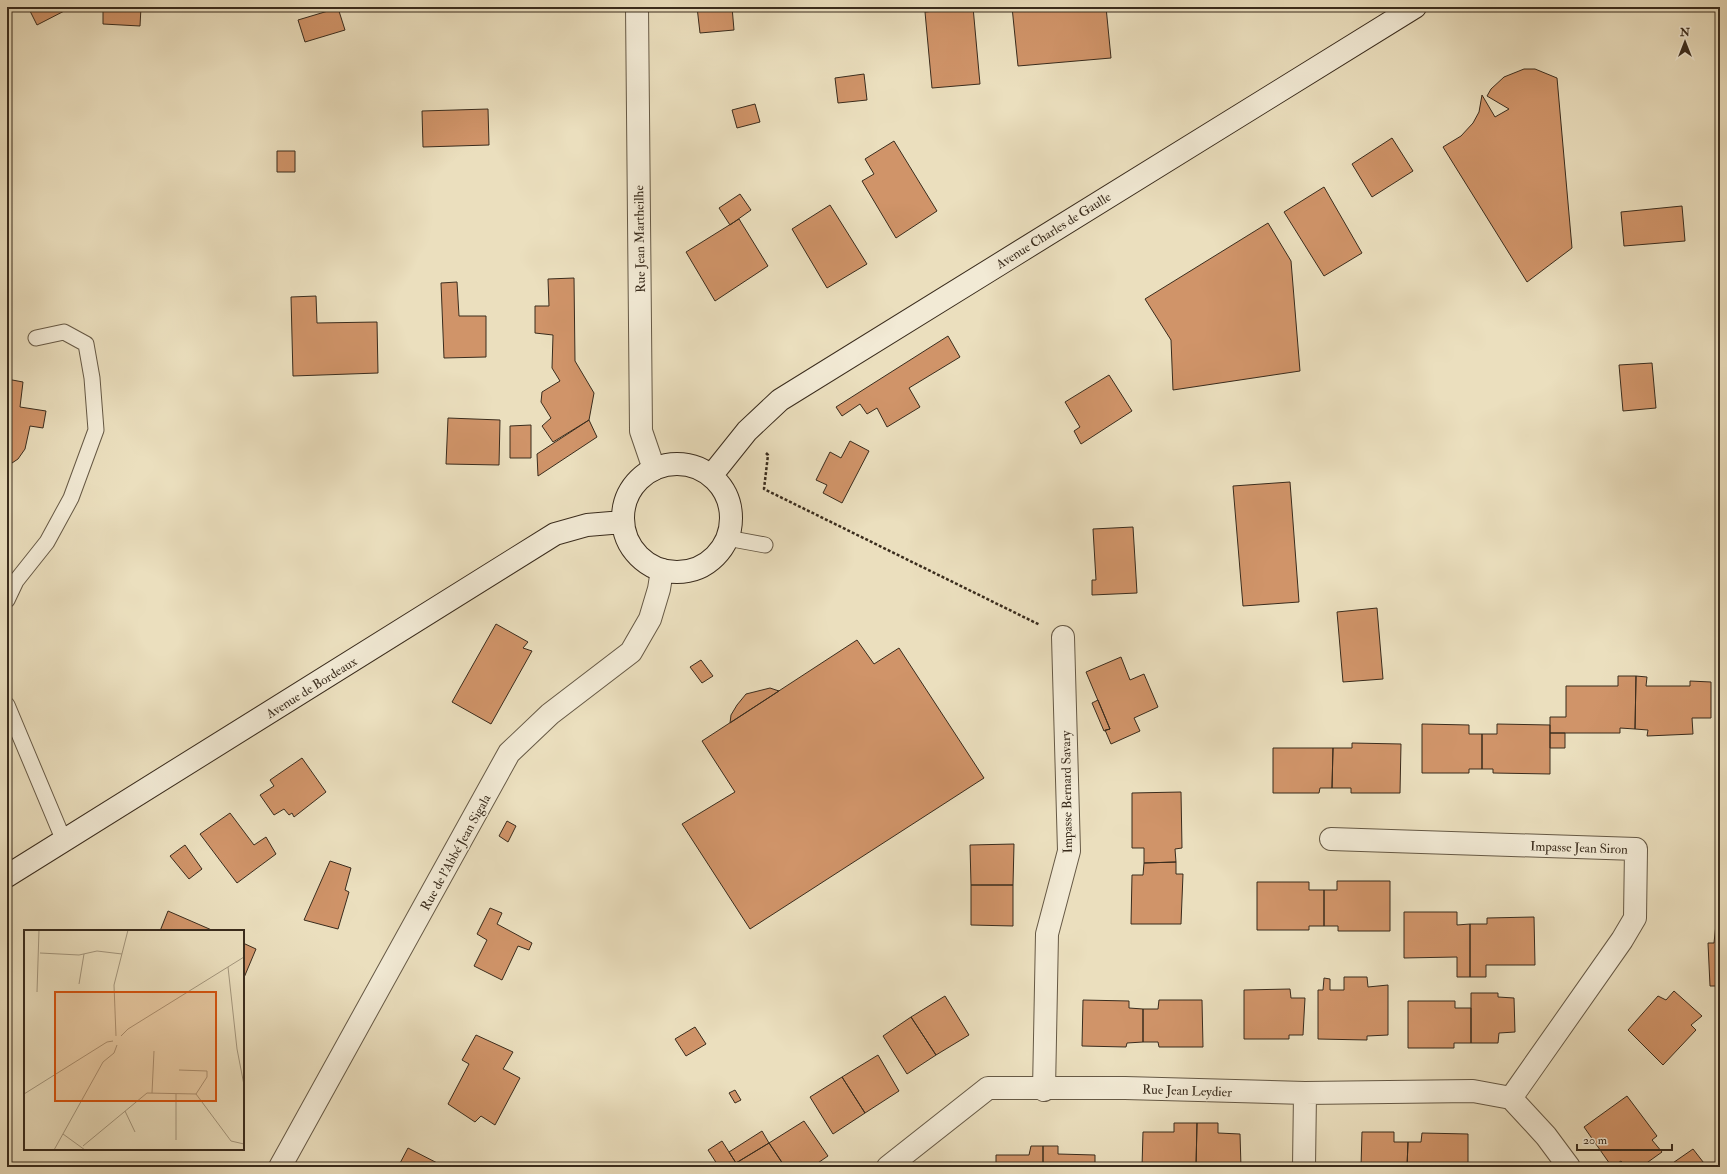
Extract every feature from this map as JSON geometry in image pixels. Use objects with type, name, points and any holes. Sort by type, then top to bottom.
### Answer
[{"type":"street","name":"Rue Jean Martheilhe","points":[[637,7],[640,431],[654,469]]},
{"type":"street","name":"Avenue Charles de Gaulle","points":[[711,476],[747,431],[780,400],[1415,7]]},
{"type":"street","points":[[683,464],[698,468],[711,476],[722,488],[730,504],[731,521],[727,538],[719,551],[708,562],[701,566],[678,572],[662,570],[647,563],[635,552],[627,537],[623,522],[624,506],[630,490],[640,478],[654,469],[668,465],[683,464]]},
{"type":"street","name":"Avenue de Bordeaux","points":[[7,876],[555,534],[586,525],[623,522]]},
{"type":"street","name":"Rue de l'Abbé Jean Sigala","points":[[280,1167],[509,753],[550,714],[631,652],[650,619],[659,589],[662,570]]},
{"type":"street","name":"Impasse Bernard Savary","points":[[1044,1090],[1047,934],[1069,851],[1063,636]]},
{"type":"street","name":"Impasse Jean Siron","points":[[1331,838],[1636,848],[1635,918],[1622,940],[1511,1098]]},
{"type":"street","name":"Rue Jean Leydier","points":[[888,1167],[988,1088],[1044,1090],[1125,1088],[1305,1093],[1473,1091],[1511,1098]]},
{"type":"street","points":[[1304,1167],[1305,1093]]},
{"type":"street","points":[[1511,1098],[1546,1136],[1569,1167]]},
{"type":"lane","points":[[7,600],[16,581],[47,542],[71,498],[96,430],[92,378],[86,344],[64,332],[36,338]]},
{"type":"lane","points":[[727,538],[765,545]]},
{"type":"lane","points":[[7,705],[64,841]]},
{"type":"path","points":[[747,431],[768,455],[764,489],[1063,636]]},
{"type":"building","points":[[28,7],[72,7],[37,25]]},
{"type":"building","points":[[74,7],[122,7],[122,10]]},
{"type":"building","points":[[122,7],[141,7],[140,26],[103,24],[103,8],[122,10]]},
{"type":"building","points":[[697,7],[732,7],[734,30],[700,33]]},
{"type":"building","points":[[973,7],[980,84],[932,88],[925,12]]},
{"type":"building","points":[[1012,7],[1106,7],[1111,58],[1018,66]]},
{"type":"building","points":[[338,8],[345,30],[305,42],[298,20]]},
{"type":"building","points":[[1524,69],[1535,69],[1557,78],[1572,248],[1527,282],[1443,147],[1461,136],[1473,123],[1479,112],[1482,95],[1495,117],[1509,109],[1487,96],[1491,89],[1504,77]]},
{"type":"building","points":[[864,74],[867,100],[838,103],[835,78]]},
{"type":"building","points":[[755,104],[760,122],[737,128],[732,110]]},
{"type":"building","points":[[488,109],[489,145],[423,147],[422,111]]},
{"type":"building","points":[[1392,138],[1413,171],[1372,197],[1352,164]]},
{"type":"building","points":[[894,141],[937,211],[896,238],[862,181],[874,174],[865,159]]},
{"type":"building","points":[[277,151],[295,151],[295,172],[277,172]]},
{"type":"building","points":[[1324,187],[1362,253],[1324,276],[1284,212]]},
{"type":"building","points":[[740,194],[751,210],[730,225],[719,208]]},
{"type":"building","points":[[830,205],[867,264],[827,288],[792,229]]},
{"type":"building","points":[[1682,206],[1685,241],[1624,246],[1621,212]]},
{"type":"building","points":[[739,219],[768,266],[715,301],[686,252]]},
{"type":"building","points":[[1268,223],[1291,261],[1300,371],[1173,390],[1171,340],[1145,299]]},
{"type":"building","points":[[574,278],[575,361],[594,393],[589,420],[553,442],[542,426],[551,418],[541,402],[542,392],[560,381],[552,368],[553,335],[535,333],[535,306],[549,306],[548,279]]},
{"type":"building","points":[[457,282],[459,316],[486,316],[486,357],[444,358],[441,283]]},
{"type":"building","points":[[316,296],[317,323],[377,322],[378,373],[293,376],[291,297]]},
{"type":"building","points":[[948,336],[960,357],[909,388],[920,407],[887,427],[877,408],[867,414],[860,404],[842,416],[836,407]]},
{"type":"building","points":[[1652,363],[1656,408],[1623,411],[1619,365]]},
{"type":"building","points":[[1109,375],[1132,411],[1081,444],[1074,431],[1080,427],[1065,402]]},
{"type":"building","points":[[7,379],[23,382],[20,407],[46,411],[43,428],[30,426],[25,449],[18,459],[9,465],[7,465]]},
{"type":"building","points":[[448,418],[500,420],[499,465],[446,464]]},
{"type":"building","points":[[589,420],[597,437],[538,476],[537,454]]},
{"type":"building","points":[[531,425],[531,458],[510,458],[510,426]]},
{"type":"building","points":[[850,441],[869,451],[842,503],[823,493],[827,485],[816,480],[830,452],[841,458]]},
{"type":"building","points":[[1290,482],[1299,602],[1243,606],[1233,486]]},
{"type":"building","points":[[1133,527],[1137,593],[1092,595],[1092,580],[1096,580],[1093,529]]},
{"type":"building","points":[[1377,608],[1383,679],[1343,682],[1337,612]]},
{"type":"building","points":[[496,624],[528,642],[523,648],[532,651],[491,724],[452,702]]},
{"type":"building","points":[[857,640],[874,664],[899,648],[984,778],[750,929],[682,824],[735,792],[702,741]]},
{"type":"building","points":[[1121,657],[1130,680],[1144,674],[1158,707],[1134,718],[1140,731],[1111,744],[1105,730],[1110,729],[1086,672]]},
{"type":"building","points":[[701,660],[713,676],[702,683],[690,667]]},
{"type":"building","points":[[1618,676],[1636,676],[1635,729],[1620,728],[1620,733],[1550,733],[1550,717],[1566,717],[1566,686],[1618,686]]},
{"type":"building","points":[[1636,676],[1647,677],[1646,686],[1690,686],[1690,681],[1711,682],[1711,718],[1692,718],[1693,734],[1647,736],[1648,730],[1635,729]]},
{"type":"building","points":[[770,688],[779,691],[730,723],[731,715],[746,694]]},
{"type":"building","points":[[1098,700],[1110,729],[1104,731],[1092,703]]},
{"type":"building","points":[[1422,724],[1469,725],[1469,734],[1482,734],[1482,769],[1469,769],[1469,773],[1422,773]]},
{"type":"building","points":[[1497,724],[1550,725],[1550,774],[1493,773],[1493,769],[1482,769],[1482,734],[1497,734]]},
{"type":"building","points":[[1550,733],[1565,733],[1565,748],[1550,748]]},
{"type":"building","points":[[1352,743],[1401,744],[1400,793],[1351,793],[1351,788],[1332,788],[1333,748],[1352,748]]},
{"type":"building","points":[[1273,748],[1333,748],[1332,788],[1320,788],[1319,793],[1273,793]]},
{"type":"building","points":[[302,758],[326,792],[294,817],[292,813],[289,815],[284,809],[274,815],[260,795],[274,786],[270,780]]},
{"type":"building","points":[[1720,784],[1720,830],[1719,830]]},
{"type":"building","points":[[1181,792],[1182,848],[1175,849],[1176,862],[1144,863],[1144,848],[1132,848],[1132,793]]},
{"type":"building","points":[[230,813],[254,845],[266,837],[276,854],[237,883],[200,834]]},
{"type":"building","points":[[507,821],[516,826],[508,842],[499,836]]},
{"type":"building","points":[[1014,844],[1013,885],[971,885],[970,845]]},
{"type":"building","points":[[185,845],[202,869],[189,879],[170,856]]},
{"type":"building","points":[[1718,860],[1720,860],[1720,903],[1718,903]]},
{"type":"building","points":[[330,861],[351,868],[345,890],[349,892],[338,929],[304,920]]},
{"type":"building","points":[[1176,862],[1176,874],[1183,874],[1181,924],[1131,924],[1132,875],[1143,875],[1144,863]]},
{"type":"building","points":[[1337,881],[1390,881],[1390,931],[1338,931],[1338,926],[1324,926],[1324,890],[1337,890]]},
{"type":"building","points":[[1257,882],[1309,882],[1309,890],[1324,890],[1324,926],[1309,926],[1309,930],[1257,930]]},
{"type":"building","points":[[971,885],[1013,885],[1013,926],[971,925]]},
{"type":"building","points":[[490,908],[502,913],[497,924],[532,943],[529,950],[518,946],[502,980],[474,966],[487,940],[477,934]]},
{"type":"building","points":[[168,911],[212,930],[160,930]]},
{"type":"building","points":[[1404,912],[1457,912],[1457,925],[1470,924],[1470,977],[1457,977],[1457,957],[1404,958]]},
{"type":"building","points":[[1534,917],[1535,965],[1486,965],[1486,977],[1470,977],[1470,924],[1487,924],[1487,918]]},
{"type":"building","points":[[1716,924],[1720,925],[1720,986],[1710,986],[1708,943],[1714,943]]},
{"type":"building","points":[[244,943],[256,949],[244,978]]},
{"type":"building","points":[[1344,977],[1367,977],[1368,987],[1388,985],[1388,1035],[1367,1036],[1367,1040],[1318,1039],[1318,990],[1323,990],[1324,978],[1330,979],[1330,990],[1344,990]]},
{"type":"building","points":[[1290,989],[1291,998],[1305,998],[1303,1035],[1289,1035],[1289,1039],[1244,1039],[1244,990]]},
{"type":"building","points":[[1674,991],[1702,1016],[1691,1025],[1696,1030],[1663,1065],[1628,1030],[1658,996],[1666,1000]]},
{"type":"building","points":[[1471,993],[1498,993],[1498,997],[1514,998],[1515,1032],[1499,1033],[1498,1043],[1471,1043]]},
{"type":"building","points":[[945,996],[969,1035],[936,1055],[911,1017]]},
{"type":"building","points":[[1083,1000],[1129,1001],[1129,1008],[1143,1009],[1143,1042],[1127,1043],[1126,1047],[1082,1046]]},
{"type":"building","points":[[1159,1000],[1202,1000],[1203,1047],[1159,1047],[1158,1042],[1143,1042],[1143,1009],[1158,1009]]},
{"type":"building","points":[[1408,1001],[1455,1001],[1455,1008],[1471,1008],[1471,1043],[1454,1043],[1454,1048],[1408,1048]]},
{"type":"building","points":[[911,1017],[936,1055],[907,1074],[883,1036]]},
{"type":"building","points":[[695,1027],[706,1044],[686,1056],[675,1039]]},
{"type":"building","points":[[476,1035],[513,1052],[503,1069],[520,1078],[495,1125],[481,1116],[475,1122],[448,1104],[469,1064],[462,1060]]},
{"type":"building","points":[[878,1055],[899,1091],[865,1113],[842,1077]]},
{"type":"building","points":[[842,1077],[865,1113],[833,1134],[810,1097]]},
{"type":"building","points":[[735,1090],[741,1100],[735,1103],[729,1093]]},
{"type":"building","points":[[1627,1096],[1657,1136],[1652,1140],[1662,1152],[1641,1167],[1626,1167],[1621,1161],[1612,1167],[1584,1127]]},
{"type":"building","points":[[804,1121],[828,1156],[812,1167],[785,1167],[769,1143]]},
{"type":"building","points":[[1174,1123],[1197,1123],[1196,1167],[1142,1167],[1143,1132],[1174,1132]]},
{"type":"building","points":[[1197,1123],[1218,1123],[1218,1133],[1240,1134],[1241,1167],[1196,1167]]},
{"type":"building","points":[[762,1131],[769,1143],[736,1163],[729,1152]]},
{"type":"building","points":[[1362,1132],[1394,1132],[1394,1142],[1408,1142],[1407,1167],[1361,1167]]},
{"type":"building","points":[[1422,1133],[1468,1134],[1468,1167],[1407,1167],[1408,1142],[1421,1142]]},
{"type":"building","points":[[722,1141],[736,1163],[769,1143],[785,1167],[719,1167],[708,1150]]},
{"type":"building","points":[[1031,1146],[1043,1146],[1043,1167],[996,1167],[996,1155],[1029,1155]]},
{"type":"building","points":[[1043,1146],[1058,1146],[1058,1154],[1095,1155],[1095,1167],[1043,1167]]},
{"type":"building","points":[[408,1148],[445,1167],[398,1167]]},
{"type":"building","points":[[1693,1149],[1707,1167],[1667,1167]]}]
